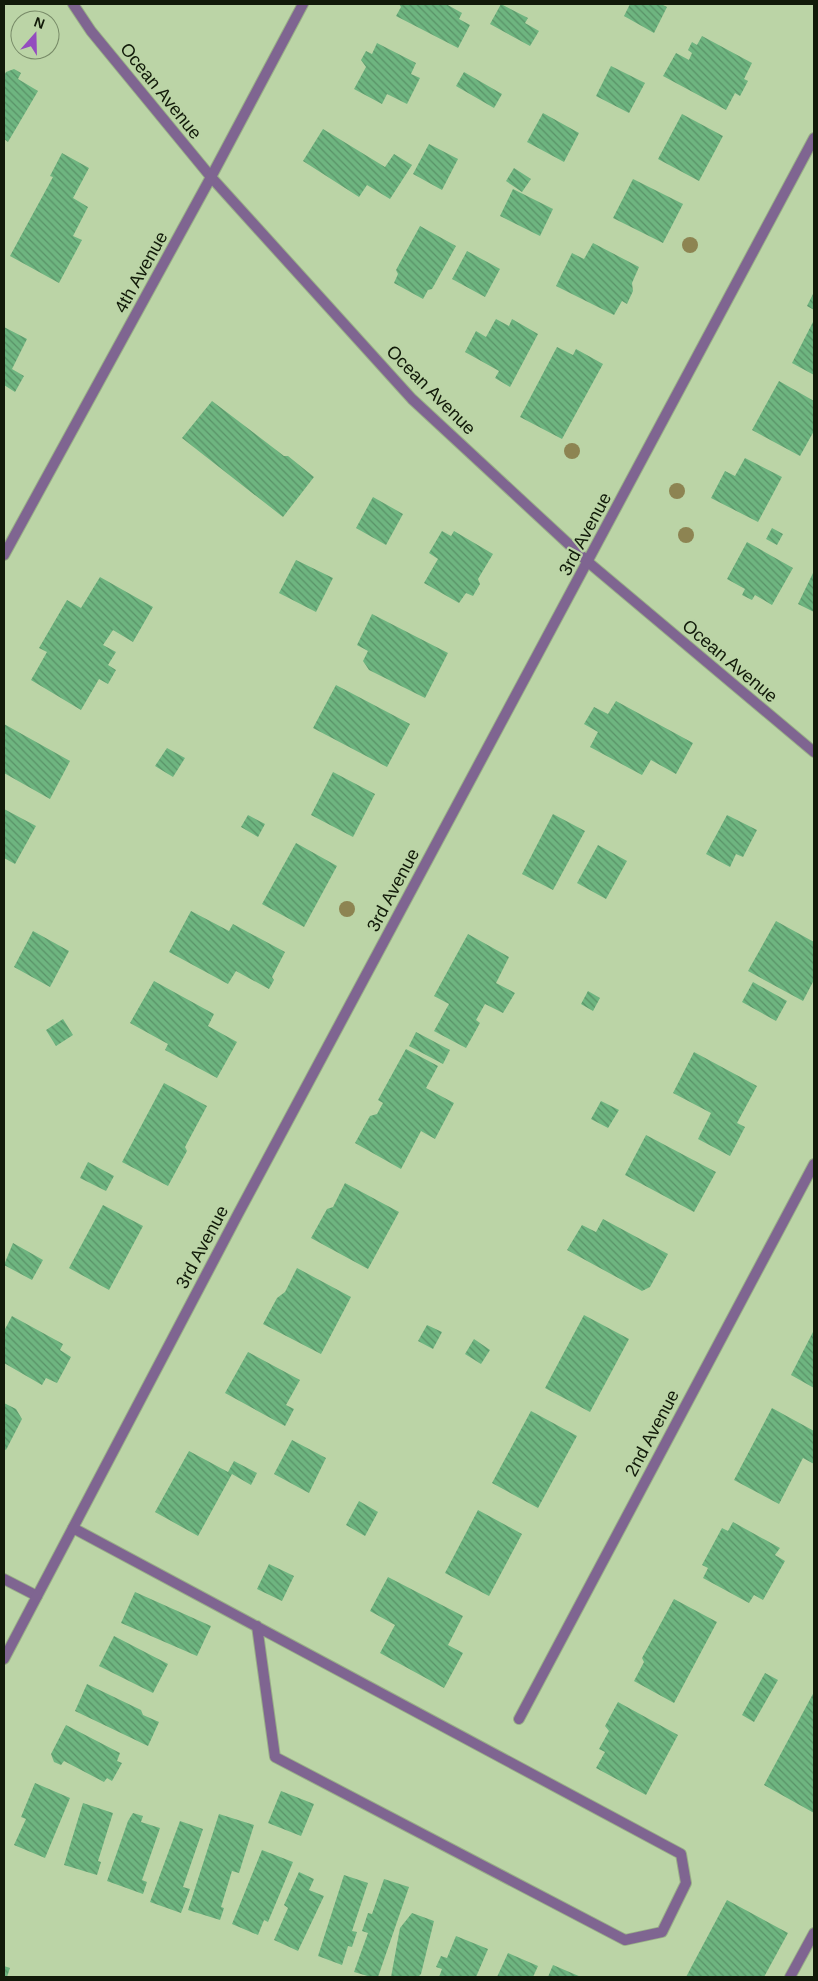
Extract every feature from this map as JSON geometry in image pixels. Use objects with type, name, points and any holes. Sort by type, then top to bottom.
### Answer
[{"type":"street","name":"Ocean Avenue","points":[[74,4],[91,31],[211,177],[412,399],[588,562],[814,752]]},
{"type":"street","name":"4th Avenue","points":[[4,556],[211,177],[303,4]]},
{"type":"street","name":"3rd Avenue","points":[[4,1659],[238,1214],[814,138]]},
{"type":"street","name":"2nd Avenue","points":[[519,1719],[814,1164]]},
{"type":"street","points":[[73,1528],[257,1626],[681,1854],[686,1883],[662,1932],[626,1940],[275,1757],[257,1626]]},
{"type":"street","points":[[4,1579],[37,1596]]},
{"type":"street","points":[[790,1977],[814,1933]]},
{"type":"building","points":[[399,4],[446,4],[462,13],[459,19],[470,25],[458,48],[396,16],[401,7]]},
{"type":"building","points":[[501,4],[528,18],[525,23],[539,31],[530,46],[490,24]]},
{"type":"building","points":[[630,4],[661,4],[667,7],[654,33],[624,16]]},
{"type":"building","points":[[702,36],[752,63],[744,79],[748,81],[740,96],[735,93],[726,110],[663,76],[676,53],[689,60],[692,53],[688,50],[692,42],[697,45]]},
{"type":"building","points":[[377,43],[416,63],[411,74],[420,78],[407,104],[387,94],[382,104],[354,89],[366,67],[361,60],[366,51],[372,54]]},
{"type":"building","points":[[611,66],[645,83],[629,113],[596,96]]},
{"type":"building","points":[[14,69],[21,73],[18,79],[38,91],[8,142],[4,139],[4,76],[6,72]]},
{"type":"building","points":[[464,72],[502,94],[494,108],[456,86]]},
{"type":"building","points":[[543,113],[579,133],[564,162],[527,142]]},
{"type":"building","points":[[682,114],[723,136],[699,181],[658,159]]},
{"type":"building","points":[[323,129],[385,167],[394,154],[412,165],[390,199],[367,185],[359,197],[303,161]]},
{"type":"building","points":[[429,144],[458,159],[442,190],[413,174]]},
{"type":"building","points":[[62,153],[89,168],[73,198],[88,207],[73,236],[82,240],[59,283],[10,256],[53,177],[50,176]]},
{"type":"building","points":[[514,168],[531,179],[522,192],[506,181]]},
{"type":"building","points":[[633,179],[683,204],[663,243],[613,218]]},
{"type":"building","points":[[513,189],[553,209],[540,236],[500,216]]},
{"type":"building","points":[[420,226],[456,246],[432,289],[428,290],[423,299],[394,283],[398,274],[396,270]]},
{"type":"building","points":[[593,243],[639,267],[632,283],[633,291],[627,304],[622,301],[614,315],[556,286],[572,253],[584,259]]},
{"type":"building","points":[[467,251],[500,269],[485,297],[452,279]]},
{"type":"building","points":[[814,292],[814,310],[807,306]]},
{"type":"building","points":[[496,319],[509,326],[512,319],[538,334],[510,387],[495,378],[499,371],[465,352],[476,331],[486,337]]},
{"type":"building","points":[[814,320],[814,375],[792,363]]},
{"type":"building","points":[[4,327],[27,339],[12,369],[24,376],[15,392],[4,385]]},
{"type":"building","points":[[557,347],[573,355],[576,349],[603,364],[562,439],[520,417]]},
{"type":"building","points":[[779,381],[814,401],[814,431],[800,456],[752,430]]},
{"type":"building","points":[[212,401],[314,477],[283,517],[182,438]]},
{"type":"building","points":[[745,458],[782,477],[758,522],[711,498],[725,471],[735,476]]},
{"type":"building","points":[[373,497],[403,514],[386,545],[356,528]]},
{"type":"building","points":[[772,528],[783,534],[777,545],[766,539]]},
{"type":"building","points":[[442,531],[451,536],[454,531],[493,554],[478,579],[480,584],[473,596],[466,593],[459,603],[424,583],[438,559],[429,553]]},
{"type":"building","points":[[747,542],[793,568],[772,605],[755,595],[752,600],[742,595],[745,589],[727,579]]},
{"type":"building","points":[[296,560],[333,578],[316,612],[279,593]]},
{"type":"building","points":[[814,571],[814,612],[798,604]]},
{"type":"building","points":[[100,577],[153,607],[133,642],[113,630],[103,645],[116,652],[108,665],[116,670],[108,684],[99,679],[81,710],[31,680],[47,652],[39,648],[67,600],[81,608]]},
{"type":"building","points":[[372,614],[448,653],[425,698],[369,670],[363,661],[368,651],[357,645]]},
{"type":"building","points":[[336,685],[410,724],[387,767],[313,728]]},
{"type":"building","points":[[616,701],[693,743],[676,774],[651,760],[642,775],[590,747],[598,732],[584,724],[594,707],[608,714]]},
{"type":"building","points":[[4,724],[70,761],[50,799],[4,773]]},
{"type":"building","points":[[167,748],[185,758],[173,777],[155,766]]},
{"type":"building","points":[[333,772],[375,794],[353,837],[311,815]]},
{"type":"building","points":[[4,809],[36,826],[15,864],[4,858]]},
{"type":"building","points":[[553,814],[585,831],[553,890],[522,874]]},
{"type":"building","points":[[248,815],[265,824],[258,837],[241,827]]},
{"type":"building","points":[[727,815],[757,830],[743,857],[736,854],[730,867],[706,854]]},
{"type":"building","points":[[296,843],[337,866],[304,927],[262,904]]},
{"type":"building","points":[[598,845],[627,861],[606,899],[577,883]]},
{"type":"building","points":[[191,911],[229,931],[233,924],[285,952],[272,977],[274,980],[269,989],[236,971],[228,984],[169,952]]},
{"type":"building","points":[[776,921],[814,942],[814,980],[803,1001],[748,971]]},
{"type":"building","points":[[33,931],[69,951],[50,987],[14,967]]},
{"type":"building","points":[[468,934],[509,957],[496,983],[515,993],[503,1013],[485,1004],[476,1020],[480,1023],[466,1048],[434,1031],[449,1004],[434,996]]},
{"type":"building","points":[[154,981],[214,1014],[208,1026],[237,1042],[217,1078],[165,1050],[168,1044],[130,1023]]},
{"type":"building","points":[[753,982],[787,1001],[776,1021],[742,1002]]},
{"type":"building","points":[[588,991],[600,998],[593,1011],[581,1004]]},
{"type":"building","points":[[63,1019],[73,1035],[56,1046],[46,1030]]},
{"type":"building","points":[[416,1032],[450,1050],[443,1064],[409,1046]]},
{"type":"building","points":[[406,1049],[438,1066],[426,1088],[454,1103],[435,1139],[421,1131],[401,1169],[355,1143],[370,1116],[377,1114],[383,1103],[378,1100]]},
{"type":"building","points":[[694,1052],[757,1086],[737,1123],[745,1127],[730,1156],[698,1139],[711,1113],[673,1093]]},
{"type":"building","points":[[164,1083],[207,1106],[185,1147],[187,1151],[168,1186],[122,1162]]},
{"type":"building","points":[[601,1101],[619,1110],[608,1128],[591,1119]]},
{"type":"building","points":[[646,1135],[716,1172],[694,1212],[625,1175]]},
{"type":"building","points":[[88,1162],[114,1176],[106,1191],[80,1178]]},
{"type":"building","points":[[345,1183],[399,1212],[368,1269],[311,1238],[327,1209],[333,1207]]},
{"type":"building","points":[[103,1205],[143,1226],[109,1290],[69,1268]]},
{"type":"building","points":[[603,1219],[668,1254],[650,1287],[642,1291],[567,1250],[582,1225],[596,1232]]},
{"type":"building","points":[[13,1243],[43,1260],[32,1280],[4,1265]]},
{"type":"building","points":[[297,1268],[351,1297],[321,1354],[263,1324],[277,1298],[285,1292]]},
{"type":"building","points":[[584,1315],[629,1339],[590,1412],[545,1388]]},
{"type":"building","points":[[12,1316],[63,1344],[60,1350],[71,1357],[57,1383],[46,1378],[42,1385],[4,1363],[4,1331]]},
{"type":"building","points":[[427,1325],[442,1332],[433,1349],[418,1341]]},
{"type":"building","points":[[814,1330],[814,1388],[791,1375]]},
{"type":"building","points":[[474,1339],[490,1350],[481,1364],[465,1354]]},
{"type":"building","points":[[248,1352],[300,1380],[286,1405],[294,1409],[285,1426],[225,1393]]},
{"type":"building","points":[[4,1403],[16,1409],[22,1419],[6,1450],[4,1449]]},
{"type":"building","points":[[772,1408],[814,1431],[814,1464],[803,1458],[779,1504],[734,1480]]},
{"type":"building","points":[[531,1411],[577,1436],[538,1508],[492,1483]]},
{"type":"building","points":[[292,1440],[326,1458],[309,1493],[274,1474]]},
{"type":"building","points":[[189,1451],[228,1472],[234,1461],[257,1473],[251,1485],[232,1474],[198,1536],[155,1512]]},
{"type":"building","points":[[359,1501],[378,1512],[365,1536],[346,1525]]},
{"type":"building","points":[[478,1510],[522,1534],[489,1596],[445,1573]]},
{"type":"building","points":[[733,1522],[780,1548],[775,1555],[785,1561],[763,1600],[754,1595],[749,1603],[703,1578],[708,1568],[702,1565],[722,1528],[728,1531]]},
{"type":"building","points":[[269,1564],[294,1576],[282,1601],[257,1589]]},
{"type":"building","points":[[388,1577],[463,1616],[448,1645],[463,1653],[444,1688],[380,1653],[395,1625],[370,1611]]},
{"type":"building","points":[[135,1592],[211,1626],[197,1656],[121,1623]]},
{"type":"building","points":[[674,1599],[717,1622],[674,1703],[634,1681],[644,1662],[642,1658]]},
{"type":"building","points":[[114,1636],[168,1664],[153,1693],[99,1666]]},
{"type":"building","points":[[765,1673],[778,1680],[754,1722],[742,1715]]},
{"type":"building","points":[[87,1684],[141,1710],[143,1715],[159,1722],[148,1746],[75,1711]]},
{"type":"building","points":[[814,1692],[814,1813],[764,1785]]},
{"type":"building","points":[[618,1702],[678,1735],[646,1795],[596,1768],[605,1752],[599,1749],[609,1731],[605,1726]]},
{"type":"building","points":[[66,1725],[120,1753],[117,1761],[122,1763],[112,1781],[107,1778],[104,1782],[64,1761],[61,1765],[54,1762],[51,1754]]},
{"type":"building","points":[[35,1783],[70,1798],[45,1858],[14,1845],[26,1819],[21,1817]]},
{"type":"building","points":[[281,1791],[314,1804],[301,1836],[268,1823]]},
{"type":"building","points":[[83,1803],[113,1813],[98,1861],[101,1862],[97,1875],[64,1865]]},
{"type":"building","points":[[133,1813],[143,1816],[141,1822],[160,1828],[142,1880],[147,1882],[143,1894],[107,1881],[128,1821]]},
{"type":"building","points":[[219,1814],[254,1825],[239,1873],[232,1871],[221,1907],[224,1908],[220,1920],[188,1910]]},
{"type":"building","points":[[180,1821],[203,1829],[183,1887],[190,1889],[181,1913],[150,1902]]},
{"type":"building","points":[[262,1850],[293,1862],[268,1922],[264,1920],[258,1935],[232,1924]]},
{"type":"building","points":[[299,1872],[314,1879],[309,1890],[324,1896],[298,1951],[274,1940],[288,1908],[284,1905]]},
{"type":"building","points":[[344,1875],[368,1883],[352,1931],[357,1932],[352,1947],[348,1946],[342,1965],[318,1956]]},
{"type":"building","points":[[384,1879],[409,1887],[378,1977],[371,1977],[354,1972],[368,1933],[362,1931],[368,1913],[372,1914]]},
{"type":"building","points":[[727,1900],[788,1933],[764,1977],[686,1977]]},
{"type":"building","points":[[412,1913],[434,1921],[421,1974],[418,1977],[391,1977],[400,1928]]},
{"type":"building","points":[[456,1936],[488,1949],[476,1977],[439,1977],[442,1969],[436,1967],[441,1956],[447,1958]]},
{"type":"building","points":[[508,1953],[538,1966],[533,1977],[497,1977]]},
{"type":"building","points":[[553,1965],[581,1977],[548,1977]]},
{"type":"building","points":[[4,1966],[10,1968],[7,1977],[4,1977]]}]
